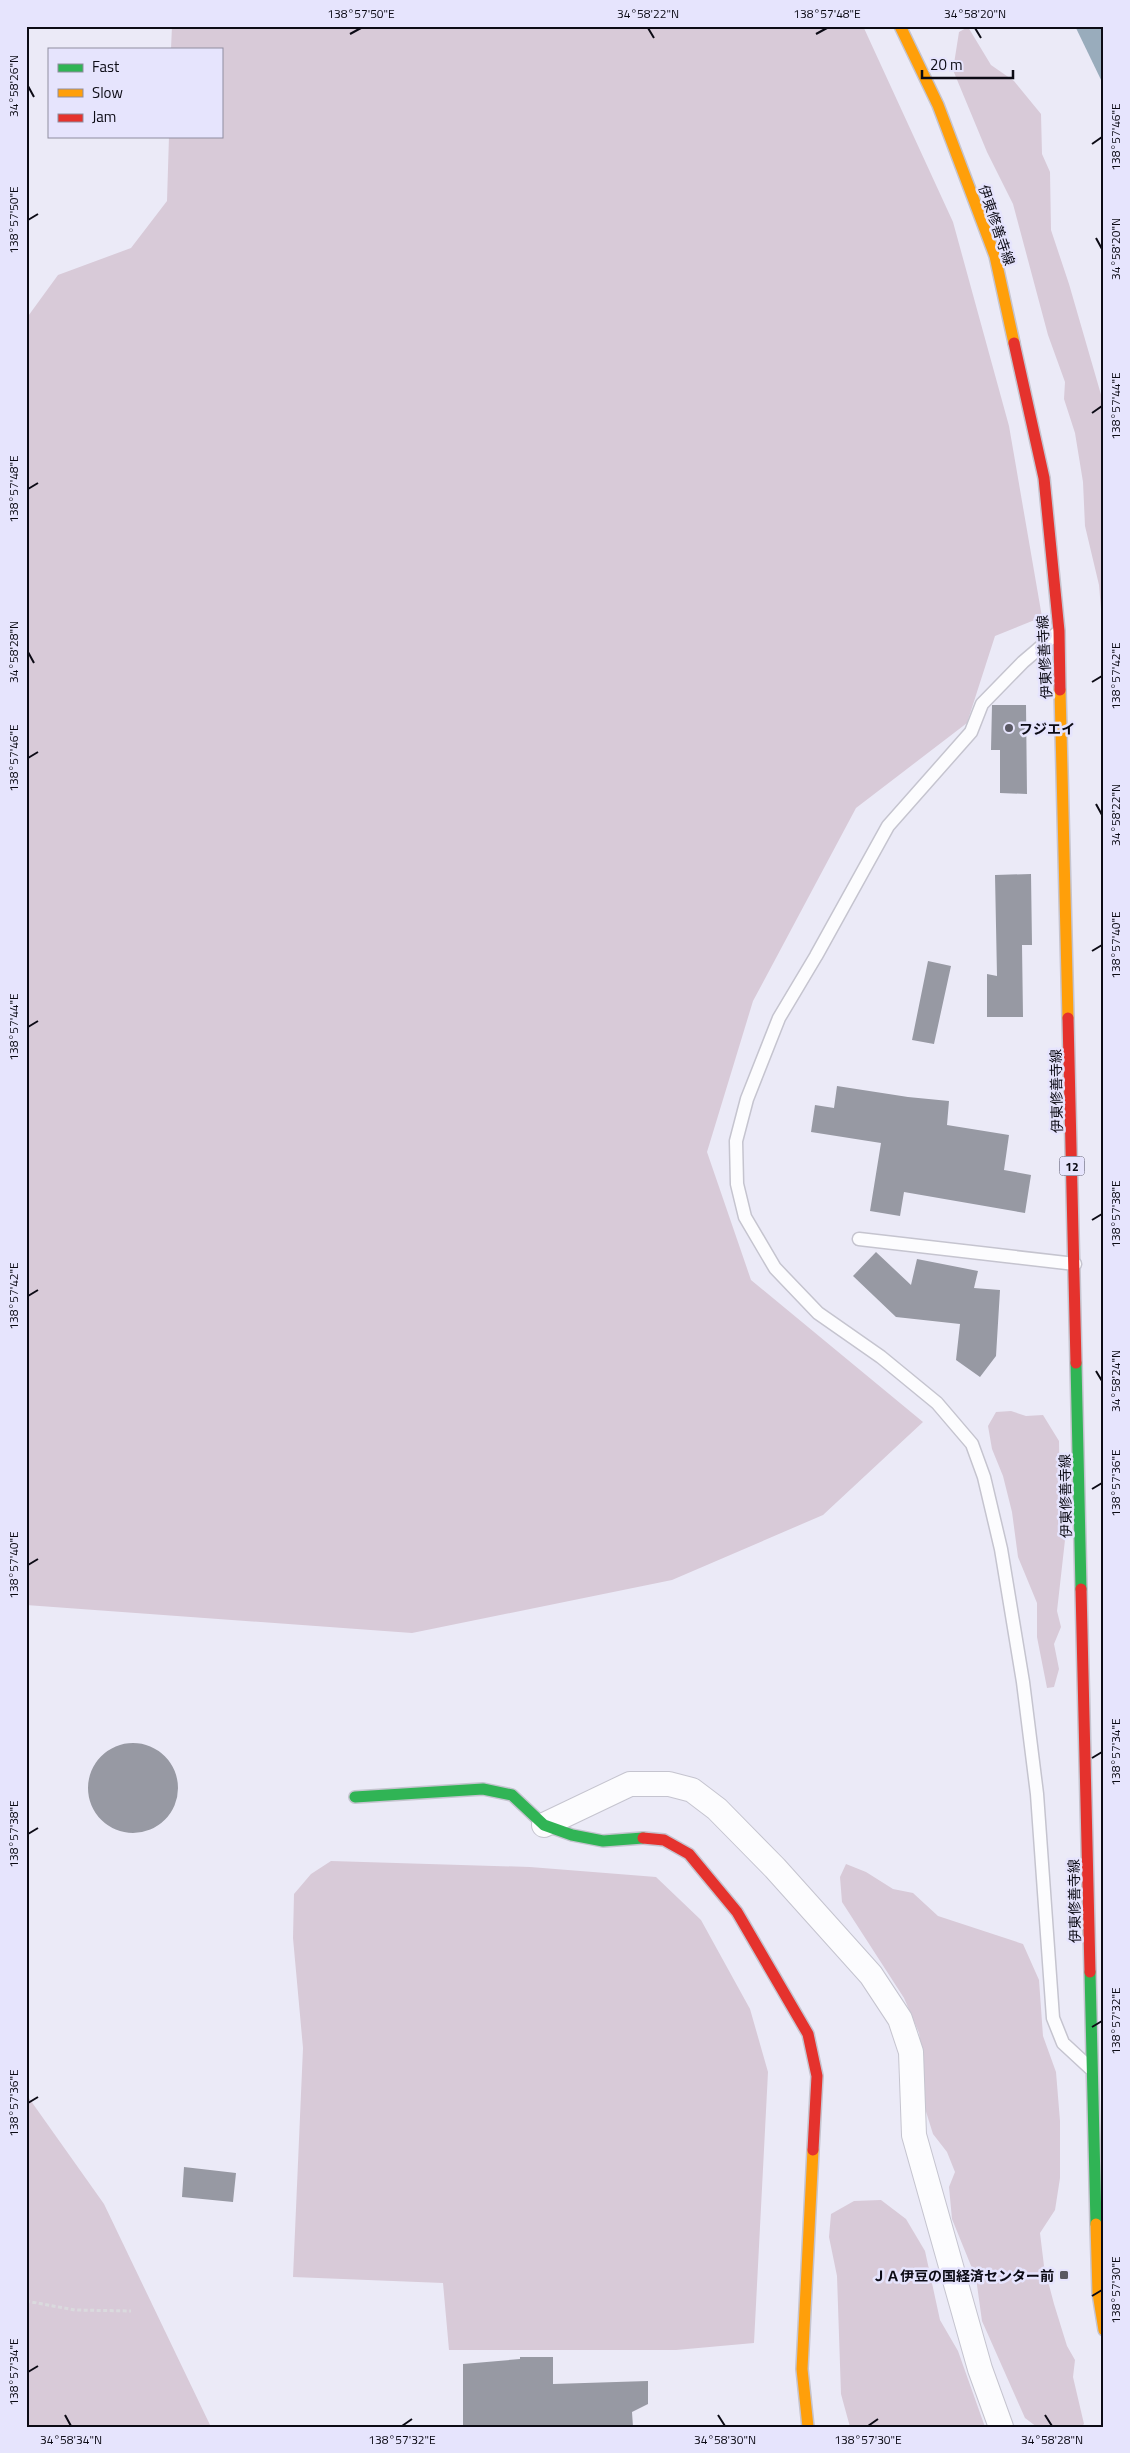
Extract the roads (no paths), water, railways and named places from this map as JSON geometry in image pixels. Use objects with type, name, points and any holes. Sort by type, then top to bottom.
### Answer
[{"type":"main road","name":"伊東修善寺線","points":[[900,26],[938,105],[995,256],[1044,478],[1059,631],[1092,2070],[1098,2293],[1104,2330]]},
{"type":"main road","points":[[355,1797],[483,1789],[512,1795],[544,1825],[572,1835],[603,1841],[645,1838],[664,1840],[689,1854],[737,1912],[808,2034],[817,2076],[802,2369],[808,2427]]},
{"type":"street","points":[[544,1825],[630,1784],[669,1784],[692,1790],[716,1809],[775,1868],[870,1975],[900,2019],[911,2052],[914,2135],[978,2360],[1001,2427]]},
{"type":"lane","points":[[1059,631],[1023,662],[982,704],[971,732],[888,826],[816,956],[779,1018],[747,1099],[736,1142],[736,1184],[745,1217],[775,1268],[818,1313],[882,1357],[937,1403],[972,1444],[984,1477],[1001,1549],[1023,1682],[1037,1794],[1053,2018],[1063,2043],[1092,2070]]},
{"type":"lane","points":[[859,1239],[1074,1264]]},
{"type":"water","points":[[1075,26],[1104,26],[1104,86]]},
{"type":"place","name":"フジエイ","points":[[1009,728]]},
{"type":"place","name":"ＪＡ伊豆の国経済センター前","points":[[1064,2275]]}]
